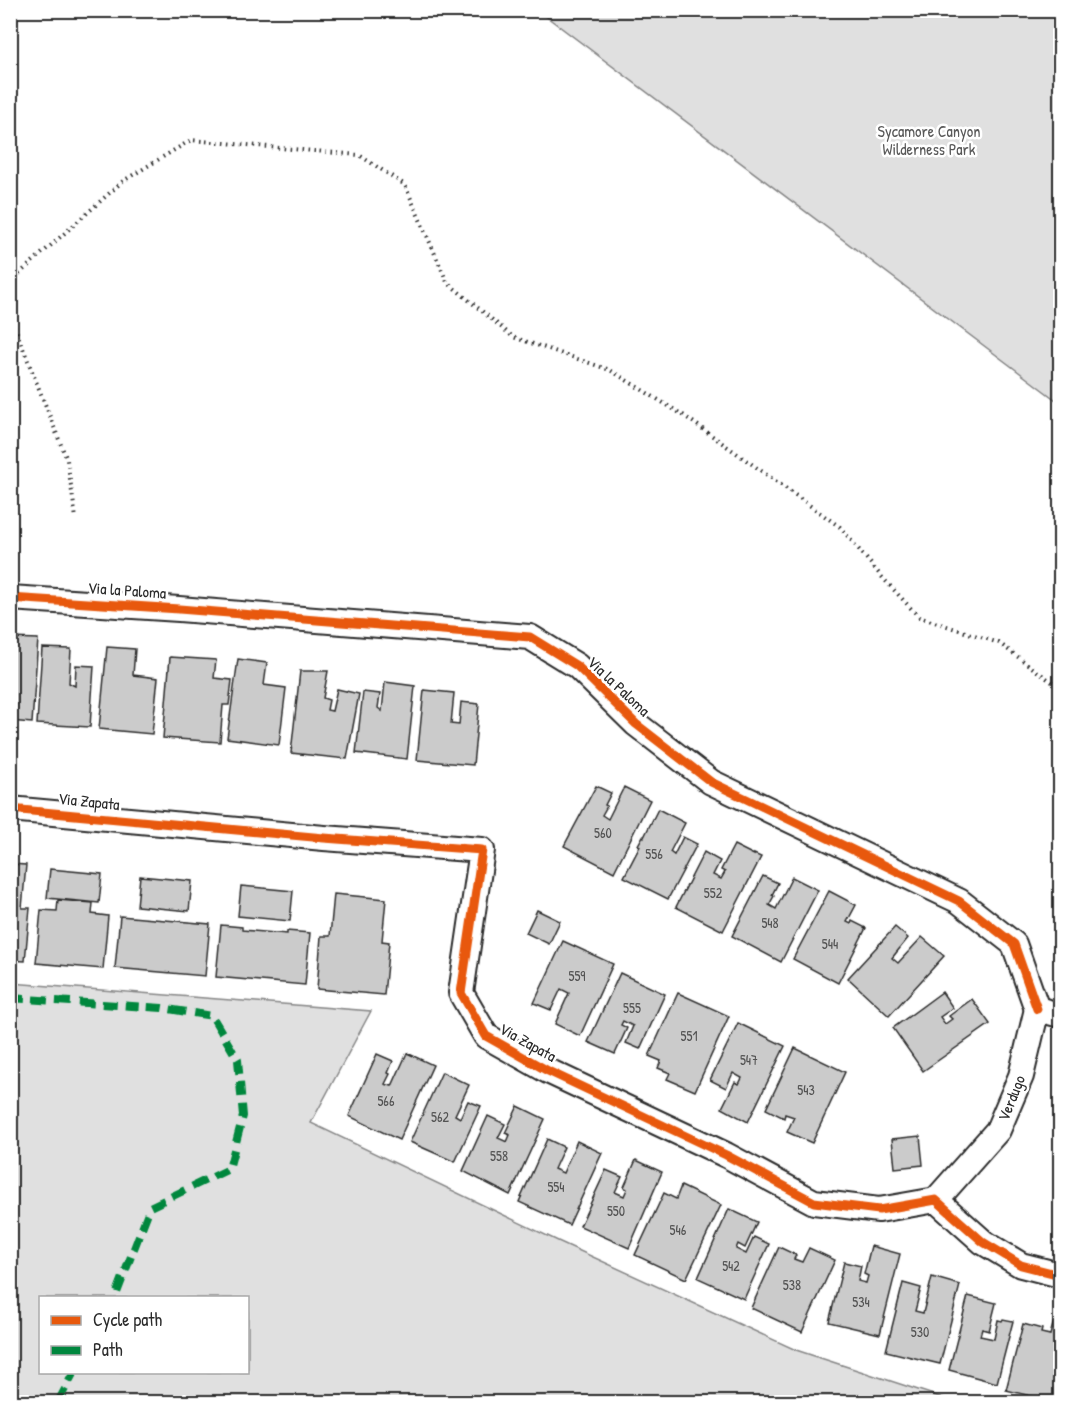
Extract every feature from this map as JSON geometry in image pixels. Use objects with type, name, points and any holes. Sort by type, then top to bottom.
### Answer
[{"type":"street","name":"Via la Paloma","points":[[10,598],[179,609],[530,638],[577,666],[636,724],[711,782],[959,901],[1014,944],[1049,1012]]},
{"type":"street","name":"Via Zapata","points":[[10,809],[482,850],[461,993],[486,1036],[548,1071],[726,1155],[814,1202],[879,1210],[936,1200]]},
{"type":"street","name":"Verdugo","points":[[936,1200],[998,1130],[1049,1012]]},
{"type":"street","points":[[936,1200],[983,1242],[1022,1265],[1060,1275]]},
{"type":"path","points":[[10,282],[123,182],[191,140],[359,155],[405,185],[447,282],[513,337],[610,370],[682,415],[840,527],[880,576],[919,617],[999,643],[1060,688]]},
{"type":"path","points":[[10,315],[68,460],[76,518]]},
{"type":"green space","name":"Sycamore Canyon Wilderness Park","points":[[539,11],[1060,11],[1060,403]]},
{"type":"green space","points":[[11,983],[371,1011],[311,1123],[558,1241],[796,1350],[955,1402],[11,1402]]},
{"type":"building","points":[[10,638],[38,639],[32,723],[10,721]]},
{"type":"building","points":[[107,647],[135,649],[133,675],[158,678],[152,734],[99,729]]},
{"type":"building","points":[[42,648],[71,649],[69,683],[75,686],[76,665],[94,666],[90,727],[37,724]]},
{"type":"building","points":[[170,657],[216,660],[214,678],[232,680],[229,705],[223,705],[220,742],[163,738]]},
{"type":"building","points":[[238,659],[267,663],[264,685],[286,688],[279,745],[227,738]]},
{"type":"building","points":[[300,671],[328,671],[323,698],[329,700],[327,710],[332,711],[337,689],[359,694],[347,759],[291,753]]},
{"type":"building","points":[[385,682],[415,686],[407,759],[356,753],[363,692],[380,694],[378,708],[382,711]]},
{"type":"building","points":[[424,690],[454,693],[451,724],[459,725],[461,702],[479,704],[473,765],[417,760]]},
{"type":"building","points":[[596,786],[611,793],[602,815],[608,819],[624,787],[650,800],[614,872],[564,846]]},
{"type":"building","points":[[658,809],[685,823],[670,852],[674,855],[683,837],[697,844],[668,899],[624,877]]},
{"type":"building","points":[[734,845],[761,857],[723,931],[676,907],[704,852],[720,861],[713,875],[721,879],[725,872],[721,870]]},
{"type":"building","points":[[10,864],[26,865],[22,908],[30,908],[25,961],[10,960]]},
{"type":"building","points":[[50,869],[102,874],[99,903],[47,898]]},
{"type":"building","points":[[140,876],[192,881],[189,911],[137,906]]},
{"type":"building","points":[[763,876],[778,883],[769,905],[776,909],[792,877],[818,890],[781,962],[732,936]]},
{"type":"building","points":[[241,886],[293,891],[290,921],[238,916]]},
{"type":"building","points":[[829,891],[856,905],[847,922],[851,924],[852,921],[866,928],[838,983],[793,959]]},
{"type":"building","points":[[334,894],[386,899],[382,941],[389,942],[384,995],[317,989],[321,936],[330,936]]},
{"type":"building","points":[[58,900],[93,903],[92,914],[108,916],[103,969],[36,963],[41,910],[57,911]]},
{"type":"building","points":[[537,910],[560,921],[549,944],[526,933]]},
{"type":"building","points":[[120,916],[210,924],[205,976],[115,968]]},
{"type":"building","points":[[221,925],[242,927],[242,930],[287,934],[287,931],[310,933],[305,985],[216,977]]},
{"type":"building","points":[[895,927],[908,938],[892,958],[898,963],[922,937],[944,956],[889,1016],[848,978]]},
{"type":"building","points":[[563,941],[613,964],[580,1036],[555,1024],[569,993],[561,989],[551,1010],[534,1003]]},
{"type":"building","points":[[620,973],[665,994],[640,1049],[626,1043],[633,1026],[623,1021],[621,1025],[627,1028],[615,1054],[588,1042]]},
{"type":"building","points":[[942,992],[953,1008],[940,1017],[945,1024],[952,1019],[949,1016],[972,999],[990,1024],[923,1071],[893,1028]]},
{"type":"building","points":[[678,993],[729,1016],[695,1091],[667,1079],[670,1073],[658,1068],[661,1061],[649,1056]]},
{"type":"building","points":[[738,1023],[785,1046],[748,1122],[722,1108],[735,1082],[739,1084],[742,1078],[733,1073],[726,1088],[710,1080]]},
{"type":"building","points":[[795,1048],[845,1072],[812,1143],[787,1132],[794,1117],[785,1114],[784,1118],[766,1109]]},
{"type":"building","points":[[407,1053],[433,1065],[399,1140],[349,1116],[377,1054],[393,1061],[385,1084],[392,1086]]},
{"type":"building","points":[[442,1072],[469,1085],[455,1115],[460,1118],[468,1101],[481,1106],[455,1162],[410,1142]]},
{"type":"building","points":[[518,1106],[545,1119],[510,1195],[463,1171],[488,1116],[505,1124],[498,1138],[507,1142],[510,1135],[505,1133]]},
{"type":"building","points":[[920,1136],[923,1165],[895,1168],[892,1139]]},
{"type":"building","points":[[547,1139],[564,1147],[554,1169],[563,1173],[577,1141],[602,1153],[569,1225],[519,1202]]},
{"type":"building","points":[[636,1160],[662,1172],[629,1248],[580,1226],[606,1170],[622,1177],[615,1192],[624,1196],[627,1189],[624,1187]]},
{"type":"building","points":[[681,1186],[721,1205],[686,1279],[635,1255],[664,1193],[676,1199]]},
{"type":"building","points":[[729,1209],[757,1222],[745,1248],[738,1244],[736,1249],[746,1254],[754,1237],[769,1244],[744,1299],[698,1278]]},
{"type":"building","points":[[871,1246],[900,1254],[880,1334],[829,1322],[844,1262],[861,1266],[858,1281],[866,1283],[868,1276],[864,1274]]},
{"type":"building","points":[[779,1247],[796,1255],[794,1259],[802,1262],[809,1248],[835,1260],[802,1332],[751,1308]]},
{"type":"building","points":[[932,1277],[960,1285],[940,1364],[886,1351],[903,1283],[921,1288],[915,1311],[923,1313]]},
{"type":"building","points":[[968,1296],[996,1303],[989,1331],[982,1329],[980,1336],[994,1339],[998,1320],[1013,1321],[997,1383],[949,1370]]},
{"type":"building","points":[[1054,1321],[1060,1322],[1060,1402],[1006,1390],[1023,1324],[1042,1329],[1041,1333],[1050,1335]]},
{"type":"marked path","points":[[10,998],[162,1008],[212,1016],[238,1060],[243,1116],[229,1169],[150,1207],[116,1296]]},
{"type":"marked path","points":[[58,1402],[73,1374]]},
{"type":"cycle path","points":[[10,598],[530,637],[577,666],[636,724],[711,782],[959,901],[1014,944],[1037,1009]]},
{"type":"cycle path","points":[[10,809],[482,850],[461,993],[486,1036],[548,1071],[726,1155],[814,1202],[879,1210],[936,1200],[983,1242],[1021,1265],[1060,1275]]}]
